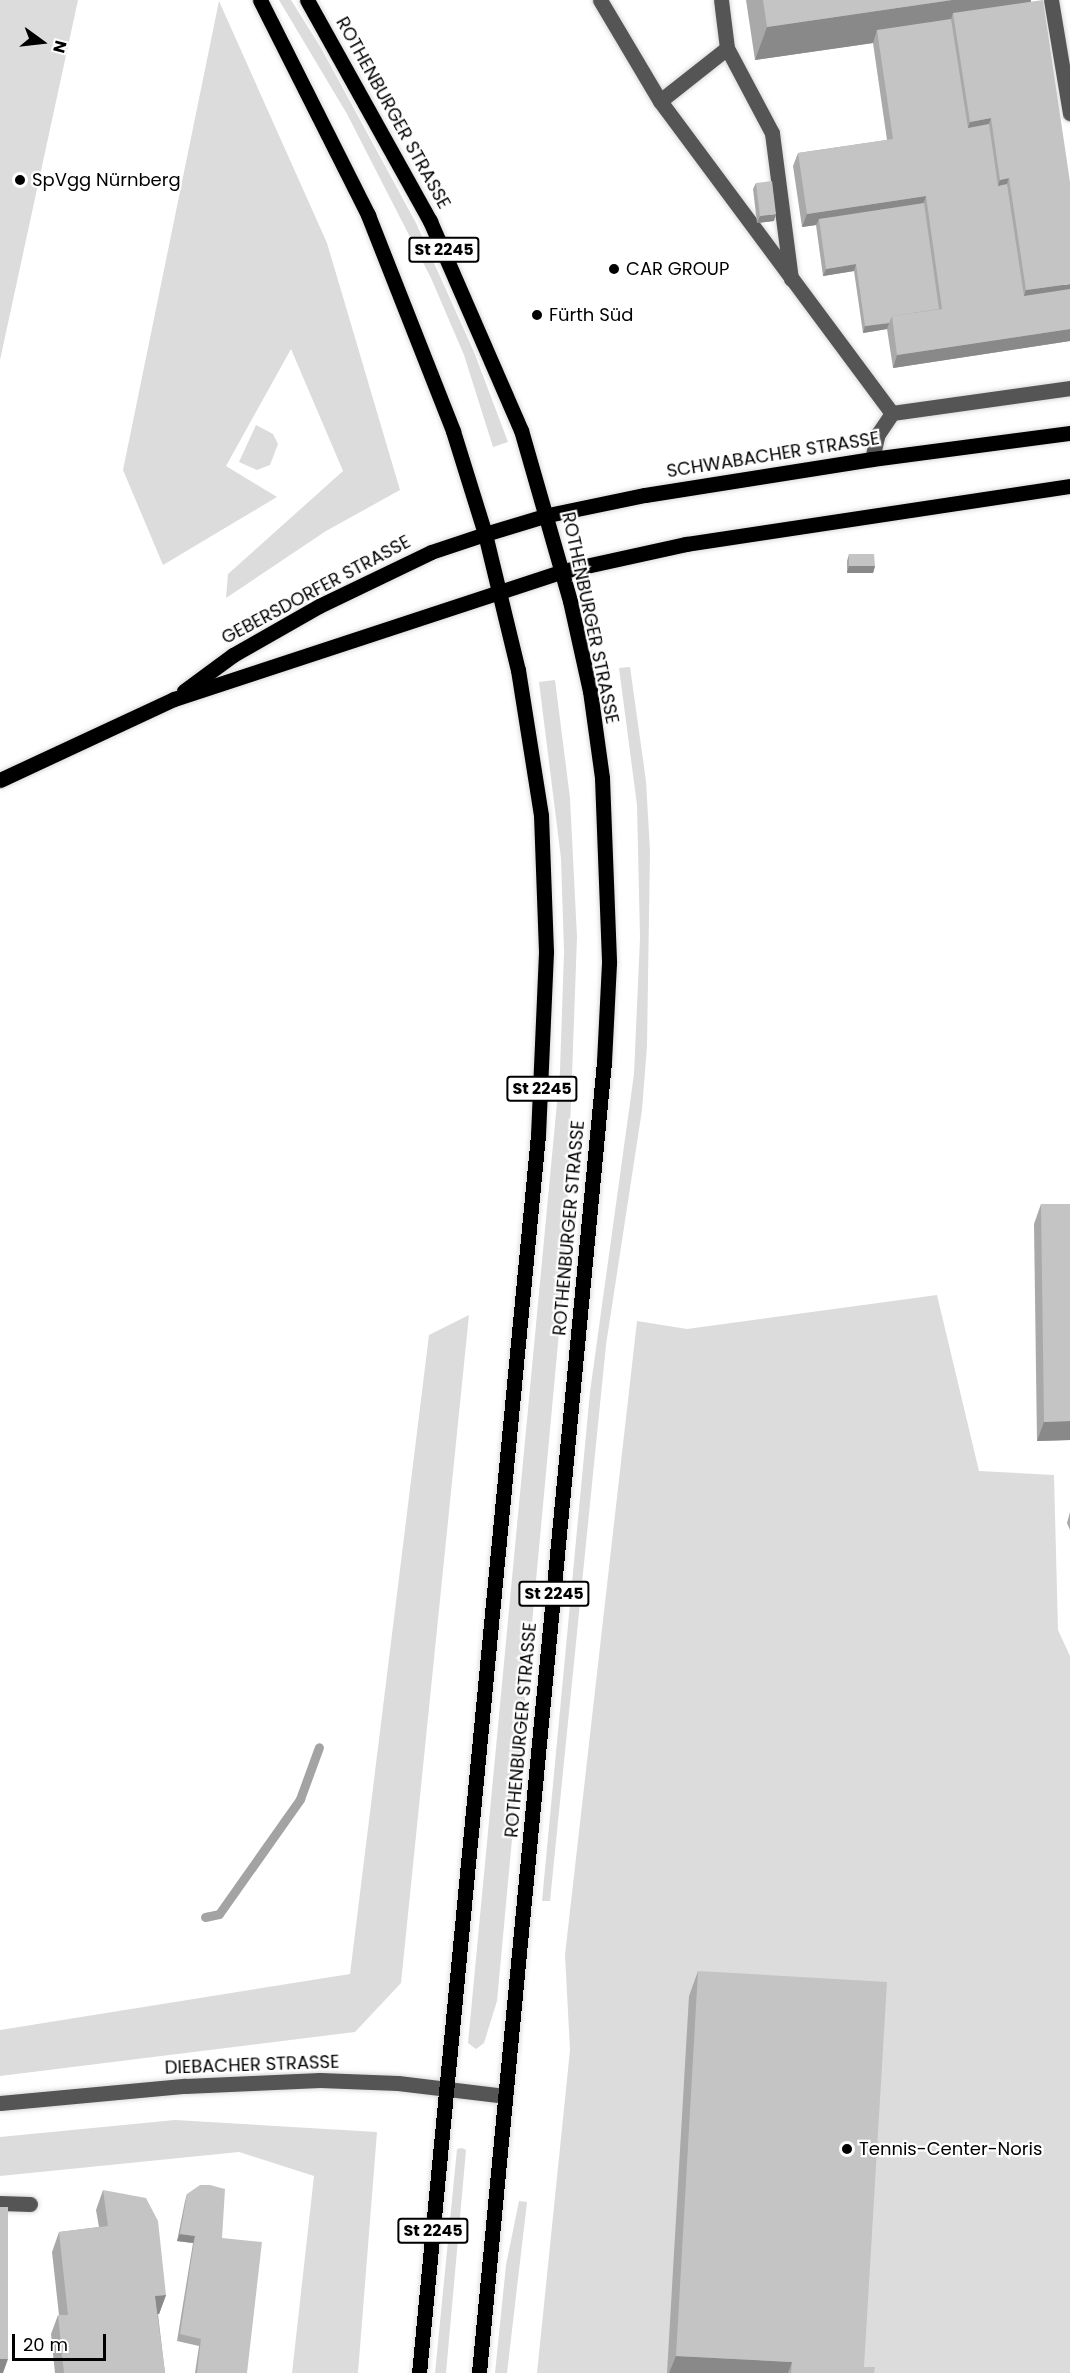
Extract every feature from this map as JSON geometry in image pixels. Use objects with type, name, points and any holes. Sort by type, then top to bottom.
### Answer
[{"type":"main road","name":"St 2245","points":[[260,0],[338,151],[405,300],[453,431],[500,591],[524,698],[541,815],[545,895],[544,1032],[532,1209],[419,2373]]},
{"type":"main road","name":"ROTHENBURGER STRASSE","points":[[307,0],[396,154],[454,271],[500,375],[548,515],[563,571],[590,691],[602,778],[608,997],[479,2373]]},
{"type":"main road","name":"SCHWABACHER STRASSE","points":[[485,534],[548,515],[872,459],[1070,434]]},
{"type":"main road","points":[[500,591],[563,571],[686,544],[1070,486]]},
{"type":"main road","name":"GEBERSDORFER STRASSE","points":[[174,699],[233,654],[319,606],[431,552],[485,534]]},
{"type":"main road","name":"GEBERSDORFER STRASSE","points":[[0,780],[174,699],[500,591]]},
{"type":"street","points":[[600,0],[660,101],[892,412]]},
{"type":"street","points":[[721,0],[727,48],[772,133],[791,279]]},
{"type":"street","points":[[1050,0],[1070,113]]},
{"type":"street","points":[[660,101],[727,48]]},
{"type":"street","points":[[872,459],[878,434],[892,412],[1070,388]]},
{"type":"street","name":"DIEBACHER STRASSE","points":[[0,2103],[242,2082],[359,2081],[506,2096]]},
{"type":"street","points":[[0,2203],[30,2204]]},
{"type":"shaded area","name":"SpVgg Nürnberg","points":[[0,0],[78,0],[0,360]]},
{"type":"shaded area","points":[[279,0],[291,0],[321,48],[416,223],[474,352],[508,442],[493,447],[464,355],[431,278],[347,114]]},
{"type":"shaded area","points":[[219,1],[327,243],[400,490],[326,531],[226,598],[228,574],[343,471],[291,349],[226,466],[277,497],[163,565],[123,470]]},
{"type":"shaded area","points":[[256,425],[273,434],[278,444],[270,465],[257,470],[239,462]]},
{"type":"shaded area","points":[[630,667],[646,781],[650,851],[647,1046],[642,1110],[606,1345],[550,1901],[542,1901],[590,1392],[634,1074],[640,938],[637,805],[619,668]]},
{"type":"shaded area","points":[[555,680],[570,798],[577,937],[565,1268],[497,2001],[484,2043],[476,2049],[468,2043],[560,1071],[564,952],[561,858],[539,682]]},
{"type":"shaded area","points":[[937,1295],[979,1471],[1054,1475],[1058,1630],[1070,1656],[1070,2373],[537,2373],[570,2050],[565,1955],[637,1321],[687,1329]]},
{"type":"shaded area","points":[[469,1315],[401,1983],[355,2032],[0,2076],[0,2030],[350,1974],[429,1335]]},
{"type":"shaded area","points":[[175,2120],[377,2132],[358,2373],[292,2373],[314,2176],[239,2152],[0,2176],[0,2137]]},
{"type":"shaded area","points":[[457,2149],[466,2150],[446,2373],[435,2373]]},
{"type":"shaded area","points":[[519,2201],[527,2202],[507,2373],[495,2373],[506,2265]]},
{"type":"building","points":[[763,0],[952,0],[767,27]]},
{"type":"building","points":[[1043,0],[1070,182],[1070,284],[1026,290],[1009,178],[1000,180],[991,118],[970,122],[953,13]]},
{"type":"building","points":[[951,19],[968,128],[989,124],[998,186],[1007,184],[1024,296],[1070,289],[1070,329],[897,355],[892,316],[942,309],[926,196],[807,214],[798,153],[893,139],[877,30]]},
{"type":"building","points":[[772,181],[776,214],[760,216],[756,183]]},
{"type":"building","points":[[924,203],[939,309],[892,316],[889,323],[865,326],[856,264],[826,269],[819,219]]},
{"type":"building","points":[[849,554],[874,554],[875,566],[849,566]]},
{"type":"building","points":[[1041,1204],[1070,1204],[1070,1421],[1044,1422]]},
{"type":"building","points":[[698,1971],[887,1982],[864,2367],[875,2367],[874,2373],[791,2373],[792,2362],[676,2356]]},
{"type":"building","points":[[200,2185],[225,2189],[222,2238],[262,2242],[247,2373],[197,2373],[201,2339],[180,2334],[195,2236],[180,2234],[187,2194]]},
{"type":"building","points":[[103,2190],[146,2198],[158,2221],[166,2295],[155,2296],[165,2373],[64,2373],[58,2315],[68,2315],[59,2232],[108,2226]]},
{"type":"building","points":[[0,2207],[8,2207],[8,2359],[0,2359]]},
{"type":"waterway","points":[[205,1917],[219,1914],[300,1799],[319,1747]]},
{"type":"place","name":"SpVgg Nürnberg","points":[[20,180]]},
{"type":"place","name":"CAR GROUP","points":[[614,269]]},
{"type":"place","name":"Fürth Süd","points":[[537,315]]},
{"type":"place","name":"Tennis-Center-Noris","points":[[847,2149]]}]
